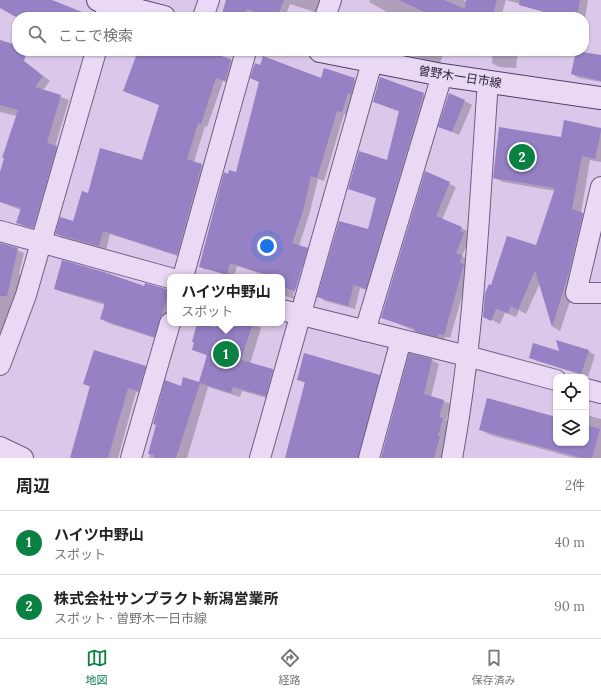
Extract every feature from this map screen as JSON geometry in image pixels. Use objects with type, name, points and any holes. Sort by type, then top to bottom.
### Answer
[{"type":"main road","points":[[104,7],[134,12]]},
{"type":"main road","name":"曽野木一日市線","points":[[344,56],[442,74],[601,98]]},
{"type":"street","points":[[205,12],[209,0]]},
{"type":"street","points":[[327,12],[331,0]]},
{"type":"street","points":[[0,365],[26,295],[95,56]]},
{"type":"street","points":[[184,274],[245,56]]},
{"type":"street","points":[[260,458],[291,313],[372,62]]},
{"type":"street","points":[[365,331],[442,74]]},
{"type":"street","points":[[452,458],[459,421],[467,356],[488,81]]},
{"type":"street","points":[[601,187],[576,293],[601,293]]},
{"type":"street","points":[[0,231],[167,277]]},
{"type":"street","points":[[291,313],[467,356],[553,379]]},
{"type":"street","points":[[132,458],[169,326]]},
{"type":"street","points":[[369,458],[401,340]]},
{"type":"street","points":[[589,390],[601,393]]},
{"type":"street","points":[[0,448],[24,458]]},
{"type":"building","points":[[0,0],[52,0],[82,12],[12,12],[12,15],[0,8]]},
{"type":"building","points":[[226,0],[284,0],[279,12],[254,12],[247,9],[246,12],[222,12]]},
{"type":"building","points":[[399,0],[444,0],[465,9],[466,0],[497,0],[493,12],[424,12]]},
{"type":"building","points":[[520,0],[580,0],[578,12],[544,12],[519,5]]},
{"type":"building","points":[[0,40],[12,44],[12,56],[26,56],[24,61],[43,76],[35,87],[61,95],[47,143],[57,146],[33,228],[16,223],[21,208],[0,202],[0,172],[4,158],[2,158],[18,110],[0,105]]},
{"type":"building","points":[[589,53],[601,55],[601,81],[571,74],[575,56],[589,56]]},
{"type":"building","points":[[136,56],[221,56],[231,59],[225,81],[216,78],[201,124],[198,123],[187,159],[202,164],[177,255],[103,231],[99,246],[55,234],[60,217],[73,221],[82,191],[88,193],[100,148],[142,160],[159,105],[123,91]]},
{"type":"building","points":[[263,56],[321,78],[324,68],[355,78],[351,94],[348,93],[342,112],[337,111],[317,178],[311,176],[303,211],[292,243],[308,248],[295,291],[285,288],[285,274],[264,274],[230,263],[227,274],[199,267],[224,172],[228,174],[229,170],[236,172],[259,82],[250,78],[255,63],[260,65]]},
{"type":"building","points":[[380,77],[424,93],[366,289],[354,285],[348,306],[317,297],[339,221],[368,229],[376,198],[348,189],[359,151],[387,160],[399,111],[373,102]]},
{"type":"building","points":[[449,93],[465,100],[452,132],[438,127]]},
{"type":"building","points":[[564,120],[601,128],[601,131],[595,159],[582,156],[572,209],[583,213],[568,275],[552,327],[535,270],[518,310],[511,306],[508,313],[496,309],[491,321],[483,317],[485,293],[489,284],[491,285],[507,236],[536,245],[555,188],[493,178],[499,127],[561,137]]},
{"type":"building","points":[[425,171],[450,182],[436,216],[462,227],[460,231],[464,233],[456,253],[462,255],[460,263],[464,264],[444,335],[438,334],[438,337],[414,331],[415,329],[381,318]]},
{"type":"building","points":[[0,243],[18,248],[7,296],[0,296]]},
{"type":"building","points":[[62,260],[104,272],[144,286],[145,283],[167,289],[167,299],[154,337],[100,319],[105,303],[54,289]]},
{"type":"building","points":[[196,326],[252,326],[241,360],[273,369],[266,396],[233,387],[231,393],[200,383],[176,458],[154,458],[154,455],[148,454],[156,425],[153,424],[165,380],[181,386],[183,377],[199,382],[207,355],[192,350],[194,342],[192,342]]},
{"type":"building","points":[[556,340],[589,350],[581,374],[529,358],[533,343],[559,351]]},
{"type":"building","points":[[94,350],[146,366],[138,391],[128,388],[108,458],[70,458],[90,386],[83,384]]},
{"type":"building","points":[[304,353],[380,375],[358,458],[285,458],[305,382],[297,380]]},
{"type":"building","points":[[409,353],[432,359],[424,394],[444,400],[439,417],[443,418],[438,436],[440,437],[434,458],[381,458]]},
{"type":"building","points":[[487,398],[553,416],[553,446],[589,446],[589,426],[600,429],[592,458],[583,458],[479,430]]},
{"type":"place","name":"株式会社サンプラクト新潟営業所","points":[[522,157]]},
{"type":"place","name":"ハイツ中野山","points":[[226,354]]}]
